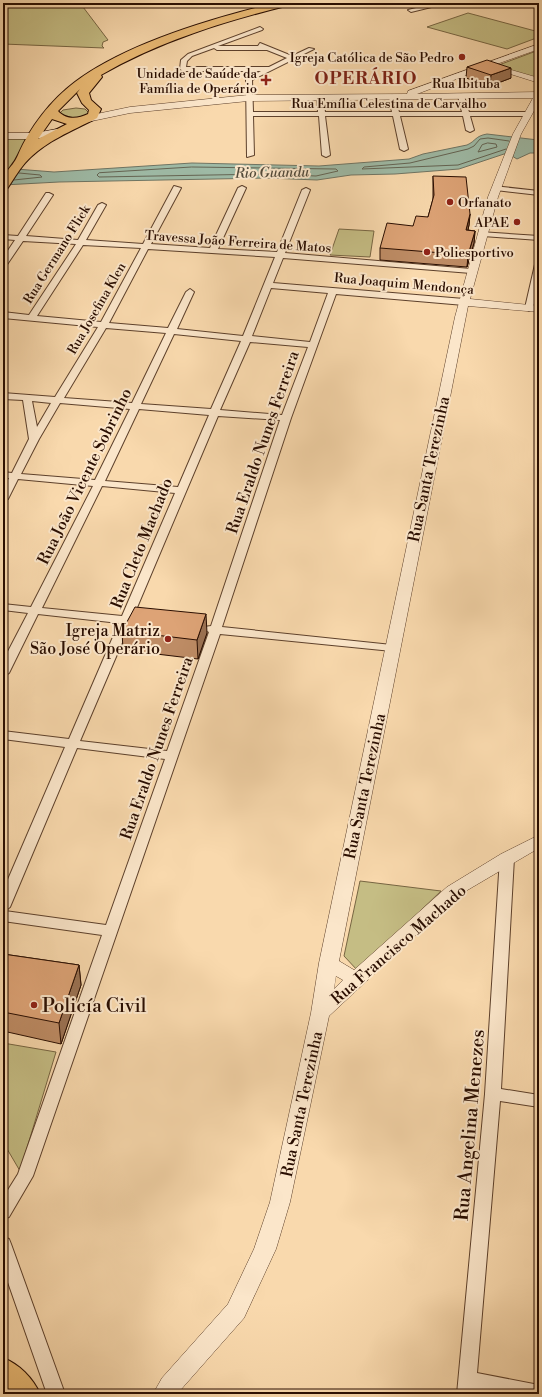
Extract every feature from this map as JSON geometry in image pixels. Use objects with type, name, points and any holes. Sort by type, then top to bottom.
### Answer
[{"type":"highway","points":[[3,186],[22,159],[41,125],[68,93],[85,80],[138,50],[192,29],[248,12],[287,3]]},
{"type":"highway","points":[[22,159],[40,143],[57,132],[87,119],[95,113],[93,107],[84,96],[85,89],[114,63]]},
{"type":"highway","points":[[52,112],[74,106],[93,107]]},
{"type":"highway","points":[[52,112],[57,118],[61,119],[87,119]]},
{"type":"highway","points":[[3,1372],[25,1394]]},
{"type":"main road","points":[[3,135],[23,132],[41,125]]},
{"type":"main road","points":[[3,135],[34,136],[57,132]]},
{"type":"street","points":[[411,10],[445,3]]},
{"type":"street","points":[[260,29],[186,57],[183,69],[270,69]]},
{"type":"street","points":[[239,36],[292,58]]},
{"type":"street","points":[[404,149],[395,115],[396,97],[539,46]]},
{"type":"street","points":[[208,48],[267,48]]},
{"type":"street","points":[[250,155],[248,98],[249,79],[311,49]]},
{"type":"street","points":[[487,65],[539,81]]},
{"type":"street","name":"Rua Ibituba","points":[[87,119],[130,110],[248,98],[539,95]]},
{"type":"street","name":"Rua Santa Terezinha","points":[[162,1391],[236,1311],[265,1249],[280,1202],[320,1013],[328,963],[392,648],[471,271],[496,188],[506,162],[517,134],[533,111],[539,95]]},
{"type":"street","points":[[461,96],[470,130]]},
{"type":"street","points":[[320,97],[326,155]]},
{"type":"street","name":"Rua Ibituba","points":[[93,107],[130,110]]},
{"type":"street","name":"Rua Emília Celestina de Carvalho","points":[[249,114],[395,115],[533,111]]},
{"type":"street","name":"Rua Josefina Klen","points":[[3,499],[34,439],[104,324],[177,188]]},
{"type":"street","points":[[213,251],[242,188]]},
{"type":"street","points":[[496,188],[539,193]]},
{"type":"street","name":"Rua Cleto Machado","points":[[3,907],[127,620],[180,490],[215,413],[306,190]]},
{"type":"street","points":[[3,264],[49,195]]},
{"type":"street","name":"Rua Germano Flick","points":[[32,317],[81,242],[102,205]]},
{"type":"street","points":[[483,234],[539,238]]},
{"type":"street","name":"Travessa João Ferreira de Matos","points":[[3,237],[146,246],[471,271]]},
{"type":"street","points":[[534,308],[539,262]]},
{"type":"street","name":"Rua Joaquim Mendonça","points":[[267,285],[534,308]]},
{"type":"street","name":"Rua Eraldo Nunes Ferreira","points":[[3,1212],[25,1176],[172,756],[264,488],[286,418],[333,291]]},
{"type":"street","name":"Rua João Vicente Sobrinho","points":[[3,673],[99,483],[173,331],[190,292]]},
{"type":"street","points":[[3,315],[247,337],[313,345]]},
{"type":"street","points":[[3,396],[286,418]]},
{"type":"street","points":[[27,398],[34,439]]},
{"type":"street","points":[[3,475],[180,490]]},
{"type":"street","points":[[3,607],[149,622]]},
{"type":"street","points":[[200,628],[392,648]]},
{"type":"street","points":[[3,735],[172,756]]},
{"type":"street","name":"Rua Francisco Machado","points":[[320,1013],[355,978],[454,891],[507,858],[539,841]]},
{"type":"street","name":"Rua Angelina Menezes","points":[[467,1387],[493,1094],[507,858]]},
{"type":"street","points":[[3,916],[111,931]]},
{"type":"street","points":[[328,963],[355,978]]},
{"type":"street","points":[[493,1094],[539,1101]]},
{"type":"street","points":[[3,1244],[56,1394]]},
{"type":"street","points":[[467,1387],[539,1392]]},
{"type":"shaded area","points":[[3,3],[80,3],[108,40],[103,42],[102,46],[104,48],[3,44]]},
{"type":"shaded area","points":[[468,13],[539,32],[539,37],[507,49],[427,27]]},
{"type":"shaded area","points":[[539,50],[539,79],[496,66]]},
{"type":"shaded area","points":[[76,108],[85,109],[90,114],[82,118],[71,118],[59,114],[63,110]]},
{"type":"shaded area","points":[[3,137],[31,137],[11,169],[3,168]]},
{"type":"shaded area","points":[[339,229],[374,231],[370,257],[330,255]]},
{"type":"shaded area","points":[[360,881],[441,891],[358,971],[344,956]]},
{"type":"shaded area","points":[[3,1043],[56,1052],[20,1171],[3,1142]]},
{"type":"water","name":"Rio Guandu","points":[[487,134],[538,140],[539,153],[530,153],[517,159],[507,153],[459,169],[395,174],[351,175],[317,180],[267,178],[59,182],[3,185],[3,168],[54,172],[192,163],[319,166],[409,159],[423,154],[467,145],[478,137]]},
{"type":"building","points":[[487,60],[511,68],[491,75],[467,67]]},
{"type":"building","points":[[433,176],[466,177],[470,214],[466,230],[475,231],[468,255],[380,248],[387,223],[413,226],[416,216],[428,217],[434,195]]},
{"type":"building","points":[[135,607],[206,614],[197,640],[122,631]]},
{"type":"building","points":[[3,954],[79,965],[59,1023],[3,1012]]},
{"type":"place","name":"Igreja Católica de São Pedro","points":[[462,57]]},
{"type":"place","name":"Unidade de Saúde da Família de Operário","points":[[266,80]]},
{"type":"place","name":"Orfanato","points":[[450,202]]},
{"type":"place","name":"APAE","points":[[517,222]]},
{"type":"place","name":"Poliesportivo","points":[[427,252]]},
{"type":"place","name":"Igreja Matriz São José Operário","points":[[168,639]]},
{"type":"place","name":"Policía Civil","points":[[34,1005]]},
{"type":"district","name":"OPERÁRIO","points":[[366,78]]}]
